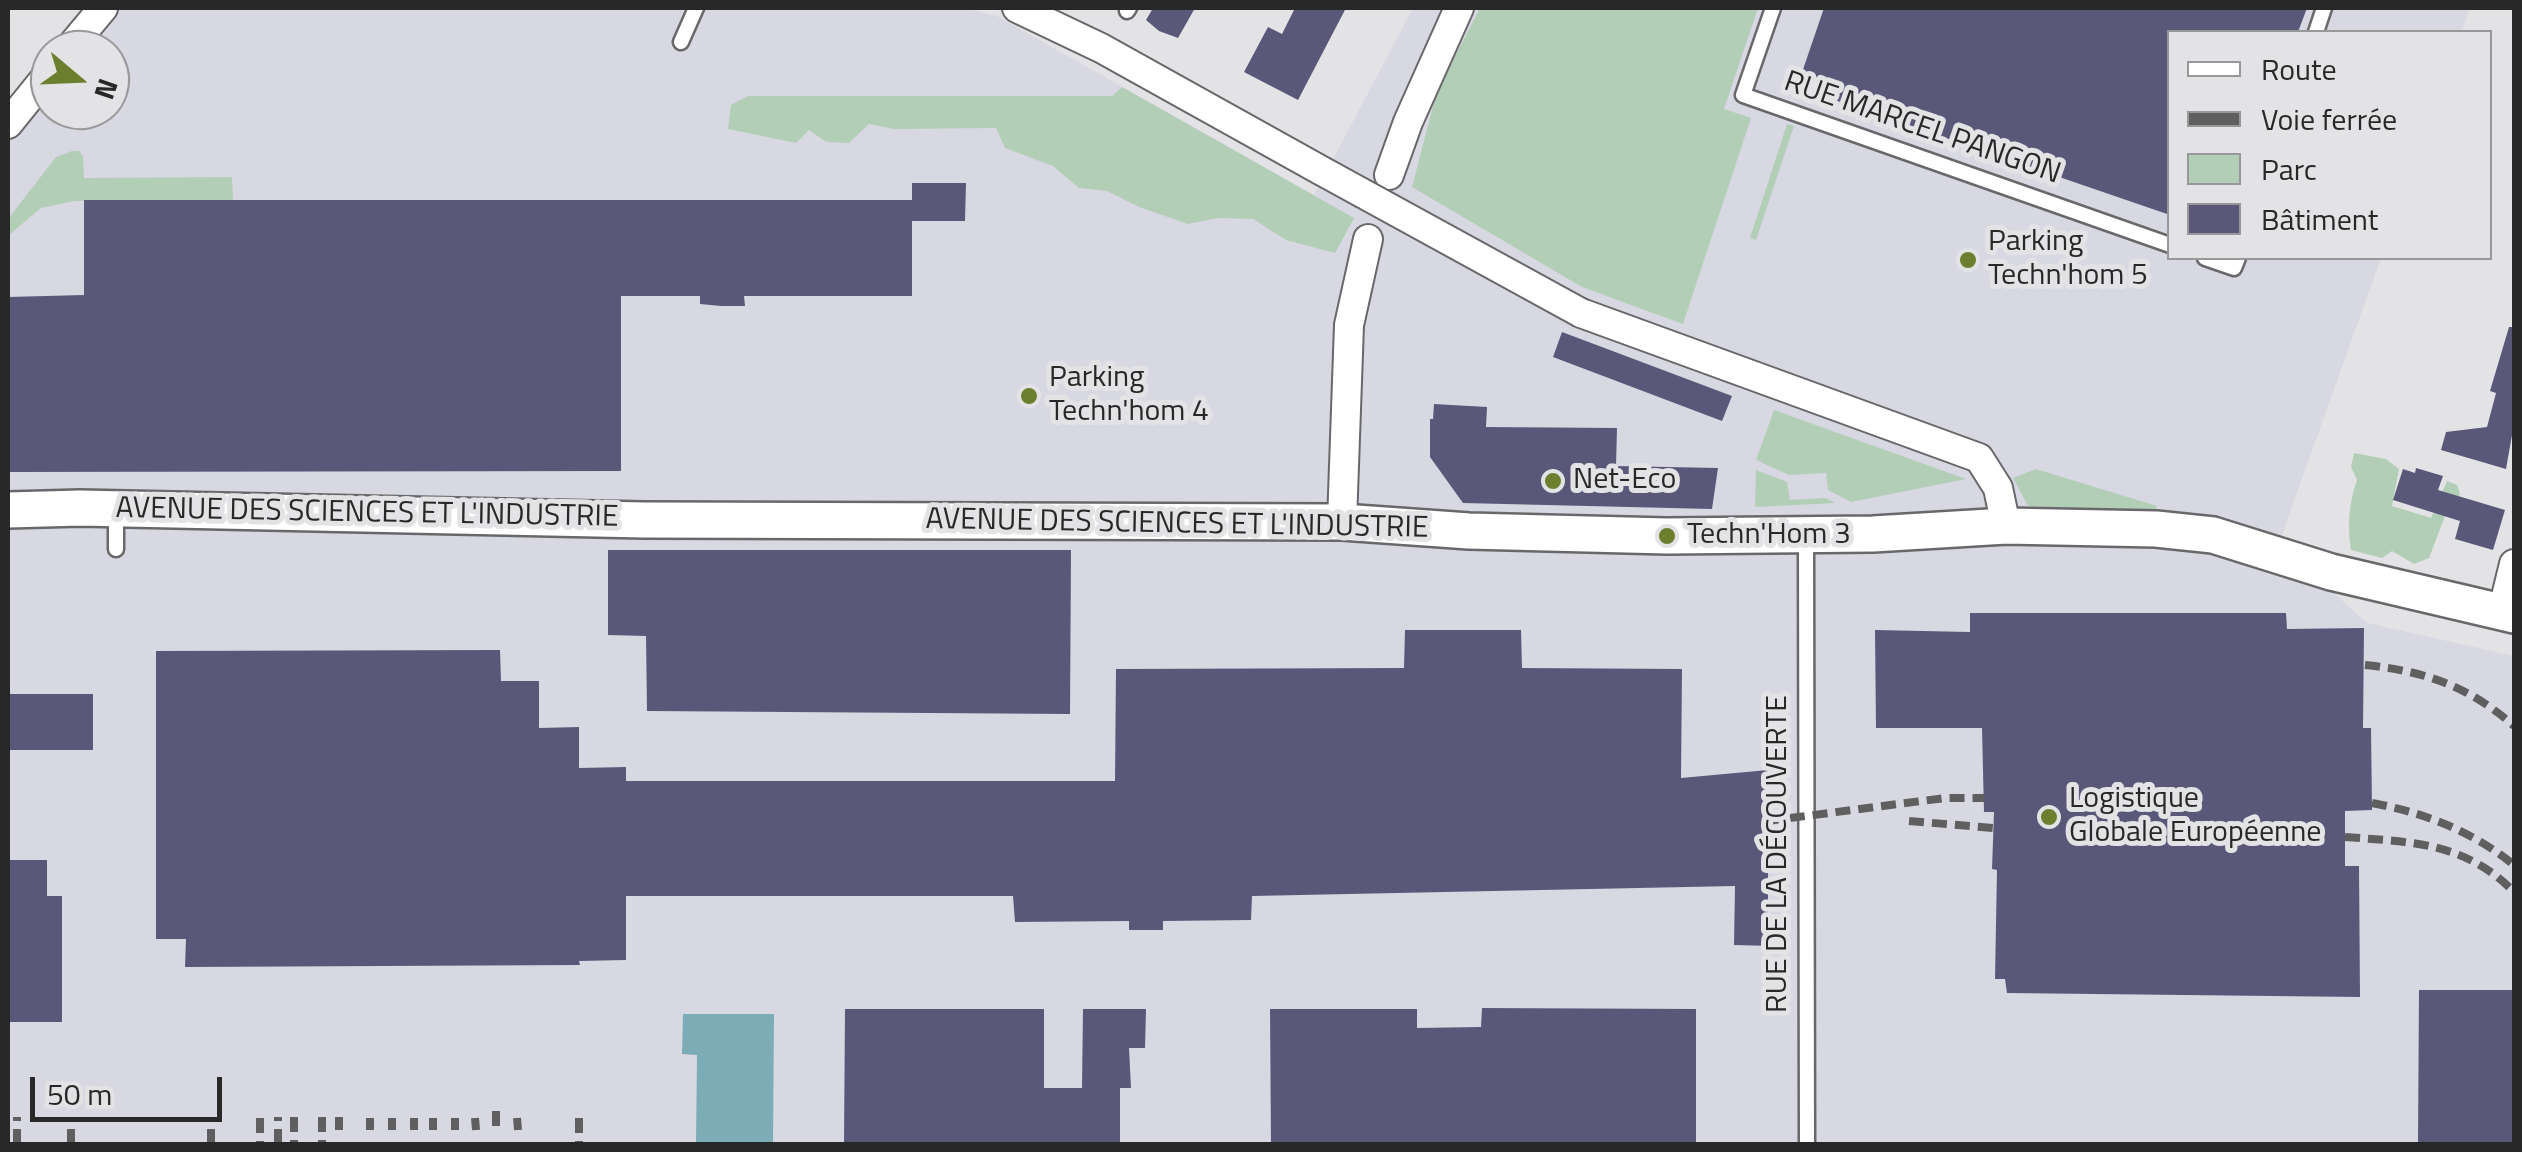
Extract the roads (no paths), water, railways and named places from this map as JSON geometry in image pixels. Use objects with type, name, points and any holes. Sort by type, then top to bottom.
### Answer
[{"type":"street","points":[[85,30],[103,8]]},
{"type":"street","points":[[1017,8],[1101,48],[1581,313],[1979,458],[1998,488],[2006,526]]},
{"type":"street","points":[[1389,175],[1459,8]]},
{"type":"street","points":[[8,124],[30,97]]},
{"type":"street","points":[[1342,522],[1349,325],[1368,239]]},
{"type":"street","name":"AVENUE DES SCIENCES ET L'INDUSTRIE","points":[[8,510],[644,520],[1342,522],[1469,531],[1667,536],[1806,550],[2006,526],[2156,528],[2212,535],[2331,572],[2508,614]]},
{"type":"street","points":[[2508,614],[2514,564]]},
{"type":"lane","points":[[681,42],[696,8]]},
{"type":"lane","name":"RUE MARCEL PANGON","points":[[1773,8],[1743,95],[2167,244]]},
{"type":"lane","points":[[2211,260],[2234,268],[2237,260]]},
{"type":"lane","points":[[116,509],[116,549]]},
{"type":"lane","name":"RUE DE LA DÉCOUVERTE","points":[[1806,550],[1807,1144]]},
{"type":"water","points":[[683,1014],[774,1014],[773,1144],[696,1144],[697,1055],[682,1054]]},
{"type":"railway","points":[[2365,665],[2407,671],[2445,683],[2480,700],[2514,726]]},
{"type":"railway","points":[[1767,821],[1945,798],[1984,798]]},
{"type":"railway","points":[[2372,803],[2447,825],[2482,842],[2514,865]]},
{"type":"railway","points":[[1909,821],[1994,828]]},
{"type":"railway","points":[[2345,837],[2415,843],[2456,854],[2495,875],[2514,892]]},
{"type":"railway","points":[[496,1111],[496,1130]]},
{"type":"railway","points":[[17,1117],[17,1144]]},
{"type":"railway","points":[[71,1117],[71,1144]]},
{"type":"railway","points":[[211,1117],[211,1144]]},
{"type":"railway","points":[[278,1117],[278,1144]]},
{"type":"railway","points":[[294,1117],[294,1144]]},
{"type":"railway","points":[[322,1117],[322,1144]]},
{"type":"railway","points":[[339,1117],[339,1130]]},
{"type":"railway","points":[[260,1118],[260,1144]]},
{"type":"railway","points":[[370,1118],[370,1130]]},
{"type":"railway","points":[[392,1118],[392,1130]]},
{"type":"railway","points":[[414,1118],[414,1130]]},
{"type":"railway","points":[[433,1118],[433,1130]]},
{"type":"railway","points":[[455,1118],[455,1130]]},
{"type":"railway","points":[[475,1118],[476,1130]]},
{"type":"railway","points":[[517,1118],[518,1130]]},
{"type":"railway","points":[[579,1118],[579,1144]]},
{"type":"place","name":"Parking Techn'hom 5","points":[[1968,260]]},
{"type":"place","name":"Parking Techn'hom 4","points":[[1029,396]]},
{"type":"place","name":"Net-Eco","points":[[1553,481]]},
{"type":"place","name":"Techn'Hom 3","points":[[1667,536]]},
{"type":"place","name":"Logistique Globale Européenne","points":[[2049,817]]}]
